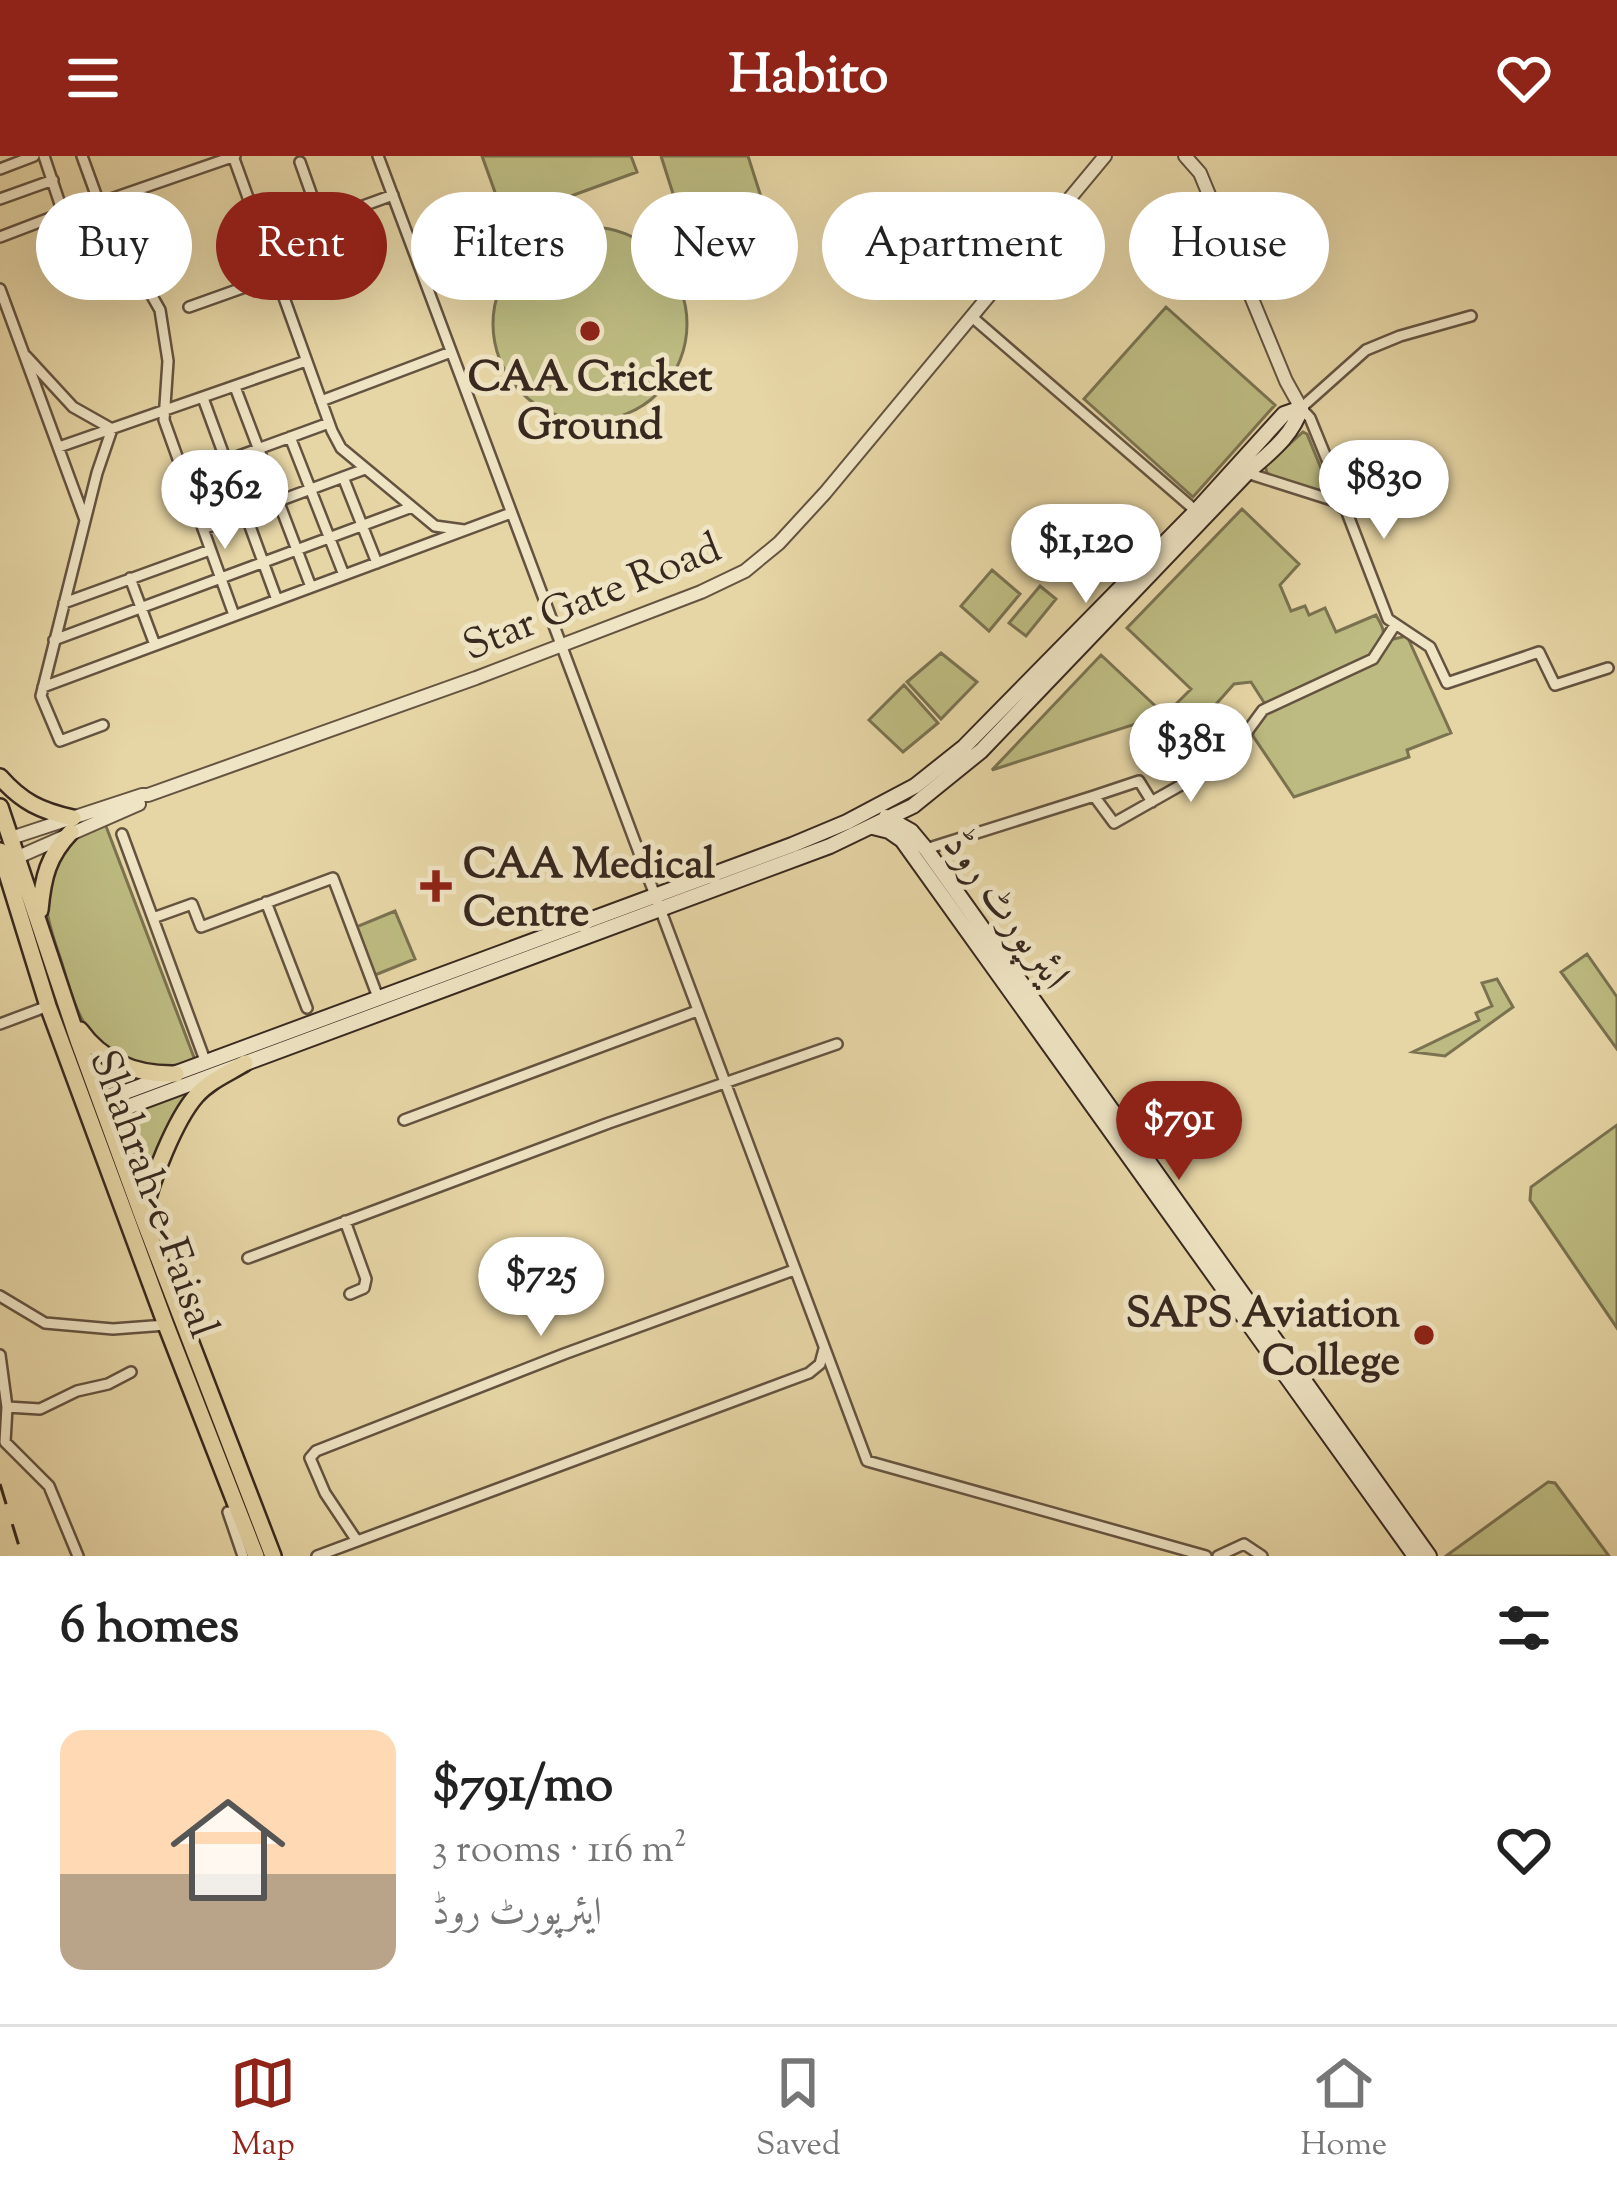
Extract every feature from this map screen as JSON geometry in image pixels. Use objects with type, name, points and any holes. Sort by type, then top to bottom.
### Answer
[{"type":"highway","points":[[0,777],[28,805],[72,825],[47,863],[39,918]]},
{"type":"highway","points":[[0,807],[6,844]]},
{"type":"highway","name":"Shahrah-e-Faisal","points":[[6,844],[17,856],[143,1218],[273,1556]]},
{"type":"highway","name":"Shahrah-e-Faisal","points":[[6,844],[48,1006],[256,1556]]},
{"type":"highway","points":[[63,995],[91,1046],[135,1071],[176,1074]]},
{"type":"highway","points":[[143,1218],[163,1156],[194,1098],[245,1063]]},
{"type":"main road","points":[[104,1108],[245,1063],[658,903],[868,820],[917,793],[981,751],[1164,551],[1284,440],[1301,408]]},
{"type":"main road","points":[[1164,551],[1284,414],[1301,408]]},
{"type":"main road","points":[[907,830],[917,793]]},
{"type":"main road","points":[[907,830],[917,793]]},
{"type":"main road","points":[[868,820],[889,831],[907,830]]},
{"type":"main road","points":[[868,820],[907,830]]},
{"type":"main road","name":"ایئرپورٹ روڈ","points":[[907,830],[1416,1555]]},
{"type":"main road","name":"ایئرپورٹ روڈ","points":[[907,830],[1416,1555]]},
{"type":"main road","points":[[104,1108],[176,1074],[658,903]]},
{"type":"street","points":[[0,169],[34,156]]},
{"type":"street","points":[[0,237],[62,214],[44,156]]},
{"type":"street","points":[[82,156],[95,192]]},
{"type":"street","points":[[131,192],[234,156],[247,192]]},
{"type":"street","points":[[378,156],[867,1461],[1206,1556]]},
{"type":"street","name":"Star Gate Road","points":[[17,856],[72,825],[142,795],[563,645],[745,571],[779,543],[825,493],[1105,156]]},
{"type":"street","points":[[1185,156],[1200,173],[1286,381],[1312,425],[1339,489],[1332,500]]},
{"type":"street","points":[[300,162],[311,192]]},
{"type":"street","points":[[0,199],[53,180]]},
{"type":"street","points":[[387,197],[393,195]]},
{"type":"street","points":[[0,289],[86,520]]},
{"type":"street","points":[[188,307],[216,297]]},
{"type":"street","points":[[154,300],[168,362],[164,420],[234,615]]},
{"type":"street","points":[[284,300],[341,448],[435,526],[464,530]]},
{"type":"street","points":[[1301,408],[1366,350],[1471,316]]},
{"type":"street","points":[[971,317],[1196,512]]},
{"type":"street","points":[[321,401],[451,352]]},
{"type":"street","points":[[26,356],[73,407],[112,429]]},
{"type":"street","points":[[59,447],[306,361]]},
{"type":"street","points":[[235,387],[311,587]]},
{"type":"street","points":[[203,398],[277,600]]},
{"type":"street","points":[[184,476],[329,423]]},
{"type":"street","points":[[103,725],[60,741],[41,696],[112,429]]},
{"type":"street","points":[[290,437],[344,575]]},
{"type":"street","points":[[203,529],[364,469]]},
{"type":"street","points":[[1247,473],[1332,500],[1346,510],[1388,619],[1430,647],[1447,683],[1539,652],[1556,685],[1608,668]]},
{"type":"street","points":[[194,502],[269,476]]},
{"type":"street","points":[[343,477],[377,563]]},
{"type":"street","points":[[54,640],[412,507]]},
{"type":"street","points":[[43,687],[511,513]]},
{"type":"street","points":[[64,603],[210,550]]},
{"type":"street","points":[[130,578],[155,645]]},
{"type":"street","points":[[1094,796],[1114,824],[1227,759],[1263,710],[1373,659],[1395,625]]},
{"type":"street","points":[[907,830],[1094,796],[1139,781],[1152,802]]},
{"type":"street","name":"Star Gate Road","points":[[6,844],[72,825]]},
{"type":"street","points":[[122,834],[206,1063]]},
{"type":"street","points":[[153,918],[192,904],[201,927],[333,878],[379,1000]]},
{"type":"street","points":[[266,902],[307,1008]]},
{"type":"street","points":[[0,1024],[48,1006]]},
{"type":"street","points":[[404,1120],[698,1011]]},
{"type":"street","points":[[248,1258],[837,1044]]},
{"type":"street","points":[[345,1221],[366,1279],[364,1288],[350,1294]]},
{"type":"street","points":[[357,1541],[325,1493],[310,1458],[316,1451],[794,1270]]},
{"type":"street","points":[[0,1296],[45,1323],[113,1329],[166,1324]]},
{"type":"street","points":[[317,1556],[809,1373],[820,1364],[824,1349]]},
{"type":"street","points":[[0,1354],[7,1407],[4,1442],[49,1486],[78,1556]]},
{"type":"street","points":[[7,1407],[40,1409],[131,1372]]},
{"type":"street","points":[[228,1512],[243,1556]]},
{"type":"street","points":[[1218,1556],[1244,1544],[1262,1556]]},
{"type":"shaded area","points":[[482,156],[631,156],[637,172],[582,192],[495,192]]},
{"type":"shaded area","points":[[661,156],[748,156],[759,192],[672,192]]},
{"type":"shaded area","name":"CAA Cricket Ground","points":[[607,228],[631,236],[631,300],[684,300],[686,343],[671,378],[644,405],[609,420],[571,420],[536,405],[509,378],[494,343],[496,300],[607,300]]},
{"type":"shaded area","points":[[1166,307],[1275,405],[1193,497],[1084,399]]},
{"type":"shaded area","points":[[1303,432],[1329,488],[1325,493],[1269,479],[1265,466]]},
{"type":"shaded area","points":[[1242,509],[1299,564],[1280,585],[1291,611],[1305,606],[1309,615],[1325,608],[1336,632],[1376,615],[1383,634],[1375,651],[1330,678],[1265,704],[1251,682],[1234,684],[1177,748],[1165,746],[1154,718],[992,770],[1101,655],[1165,715],[1191,689],[1127,628]]},
{"type":"shaded area","points":[[992,570],[1020,594],[989,631],[961,606]]},
{"type":"shaded area","points":[[1040,586],[1056,599],[1026,636],[1009,623]]},
{"type":"shaded area","points":[[1407,636],[1451,733],[1407,750],[1409,757],[1294,797],[1253,736],[1263,714],[1375,662],[1389,640]]},
{"type":"shaded area","points":[[941,653],[977,682],[941,719],[907,682]]},
{"type":"shaded area","points":[[904,685],[938,723],[903,752],[869,720]]},
{"type":"shaded area","points":[[104,821],[195,1060],[151,1066],[122,1058],[98,1041],[75,1004],[49,923],[46,886],[64,848]]},
{"type":"shaded area","points":[[395,911],[415,959],[375,975],[356,927]]},
{"type":"shaded area","points":[[1587,954],[1617,997],[1617,1049],[1561,972]]},
{"type":"shaded area","points":[[1497,979],[1513,1007],[1445,1056],[1413,1052],[1479,1020],[1476,1013],[1492,1006],[1482,983]]},
{"type":"shaded area","points":[[194,1085],[144,1182],[140,1182],[117,1114]]},
{"type":"shaded area","points":[[1617,1125],[1617,1328],[1530,1200],[1531,1187]]},
{"type":"shaded area","points":[[1548,1482],[1555,1483],[1609,1556],[1446,1556]]},
{"type":"railway","points":[[0,1484],[22,1556]]},
{"type":"place","name":"CAA Cricket Ground","points":[[590,331]]},
{"type":"place","name":"CAA Medical Centre","points":[[436,886]]},
{"type":"place","name":"SAPS Aviation College","points":[[1424,1335]]}]
